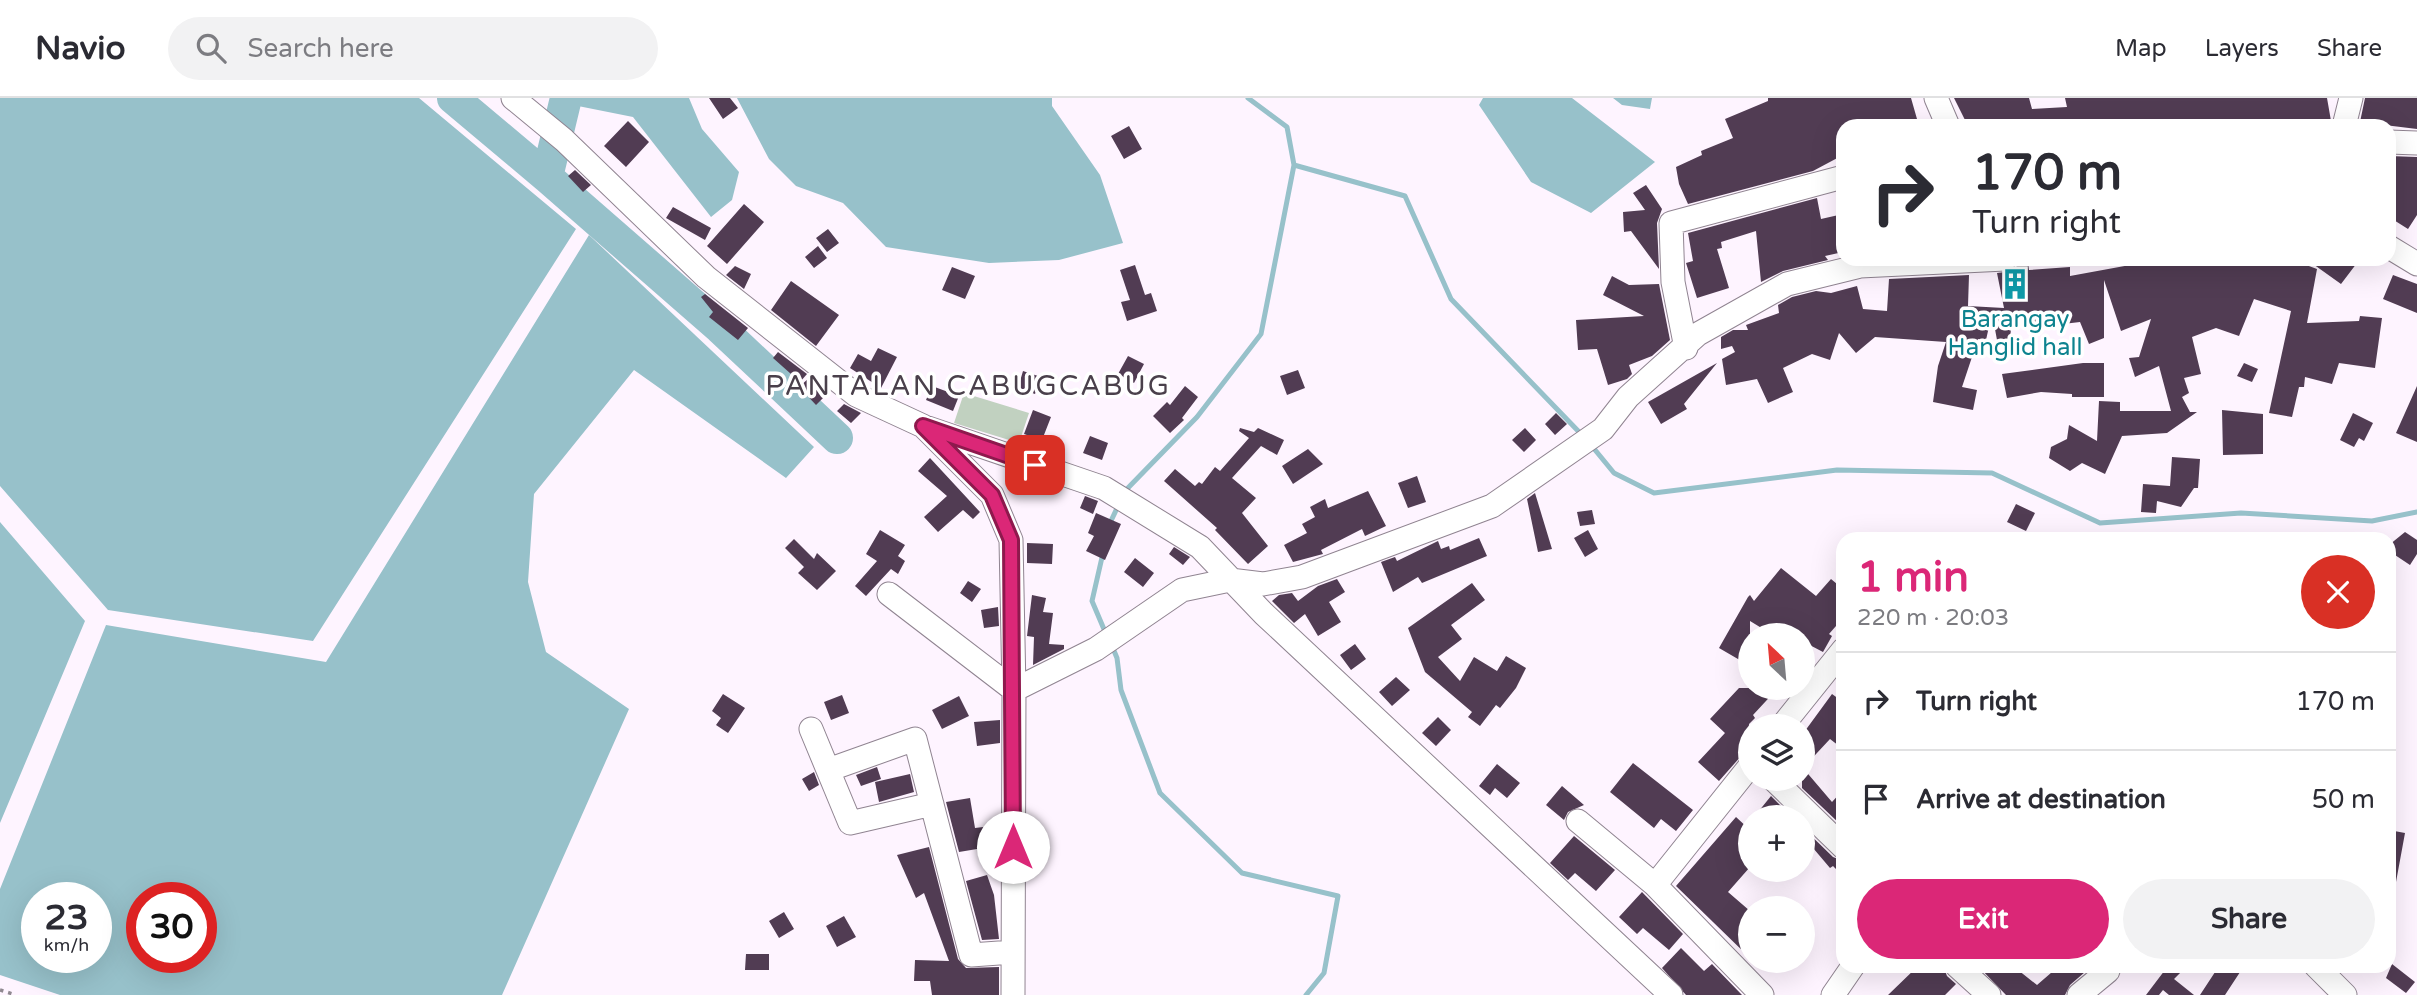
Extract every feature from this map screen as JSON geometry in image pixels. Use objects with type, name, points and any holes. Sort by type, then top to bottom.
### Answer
[{"type":"street","points":[[513,98],[564,140],[706,277],[856,395],[923,426],[1104,488],[1200,547],[1230,580],[1671,995]]},
{"type":"street","points":[[1936,98],[1945,119]]},
{"type":"street","points":[[2346,119],[2351,98]]},
{"type":"street","points":[[2396,142],[2417,143]]},
{"type":"street","points":[[1686,348],[1673,282],[1671,223],[1836,179]]},
{"type":"street","points":[[2396,251],[2417,264]]},
{"type":"street","points":[[1014,690],[1096,649],[1182,590],[1230,580],[1263,584],[1302,577],[1378,551],[1492,506],[1576,451],[1603,429],[1628,397],[1686,348],[1698,334],[1787,284],[1850,266]]},
{"type":"street","points":[[923,426],[992,495],[1011,540],[1014,690],[1013,995]]},
{"type":"street","points":[[889,594],[1014,690]]},
{"type":"street","points":[[1792,714],[1836,659]]},
{"type":"street","points":[[811,729],[850,823],[932,804]]},
{"type":"street","points":[[828,770],[915,738],[971,955],[1013,952]]},
{"type":"street","points":[[1655,885],[1738,781]]},
{"type":"street","points":[[1785,791],[1836,840]]},
{"type":"street","points":[[1578,821],[1655,885],[1762,995]]},
{"type":"street","points":[[1833,995],[1848,973]]},
{"type":"street","points":[[1965,973],[1989,995]]},
{"type":"street","points":[[2079,995],[2106,973]]},
{"type":"street","points":[[2323,973],[2345,995]]},
{"type":"path","points":[[0,990],[16,995]]},
{"type":"green space","points":[[964,393],[1029,413],[1019,443],[954,423]]},
{"type":"water","points":[[0,98],[419,98],[576,229],[313,641],[108,610],[0,486]]},
{"type":"water","points":[[552,98],[689,98],[702,129],[739,172],[732,200],[711,217],[633,117],[553,101]]},
{"type":"water","points":[[737,98],[1052,98],[1052,106],[1100,175],[1123,243],[1059,260],[989,263],[886,247],[843,203],[796,186],[769,159]]},
{"type":"water","points":[[1483,98],[1572,98],[1655,162],[1591,213],[1531,182],[1479,105]]},
{"type":"water","points":[[1613,98],[1652,98],[1650,109],[1622,105]]},
{"type":"water","points":[[589,235],[814,447],[786,478],[634,370],[534,494],[528,582],[546,652],[629,709],[502,995],[60,995],[0,975],[0,889],[106,625],[326,662]]},
{"type":"water","points":[[0,522],[85,621],[0,823]]},
{"type":"building","points":[[709,98],[730,98],[738,108],[723,119]]},
{"type":"building","points":[[1768,98],[1911,98],[1917,119],[1836,119],[1836,159],[1813,171],[1688,204],[1679,184],[1676,167],[1702,155],[1701,151],[1733,138],[1725,119],[1768,101]]},
{"type":"building","points":[[1954,98],[2029,98],[2032,109],[2067,107],[2065,98],[2327,98],[2331,119],[1964,119]]},
{"type":"building","points":[[2365,98],[2417,98],[2417,129],[2396,126],[2396,119],[2361,119]]},
{"type":"building","points":[[628,121],[649,142],[626,167],[604,146]]},
{"type":"building","points":[[1129,126],[1142,149],[1124,159],[1111,136]]},
{"type":"building","points":[[2396,156],[2417,157],[2417,215],[2408,229],[2396,221]]},
{"type":"building","points":[[575,170],[591,185],[583,192],[568,176]]},
{"type":"building","points":[[1646,185],[1662,209],[1657,223],[1659,269],[1631,231],[1624,232],[1623,212],[1645,210],[1633,193]]},
{"type":"building","points":[[1817,198],[1821,219],[1836,216],[1836,254],[1825,256],[1828,260],[1783,271],[1761,282],[1756,231],[1721,242],[1722,248],[1717,249],[1729,288],[1697,298],[1686,263],[1693,261],[1688,233]]},
{"type":"building","points":[[744,204],[764,222],[727,264],[707,246]]},
{"type":"building","points":[[673,207],[711,228],[705,240],[666,218]]},
{"type":"building","points":[[828,229],[839,243],[827,252],[816,238]]},
{"type":"building","points":[[818,246],[827,258],[814,268],[805,257]]},
{"type":"building","points":[[1135,265],[1145,295],[1151,293],[1157,311],[1127,321],[1121,302],[1130,300],[1120,270]]},
{"type":"building","points":[[735,266],[751,274],[744,289],[726,275]]},
{"type":"building","points":[[2017,266],[2028,266],[2029,270],[2070,267],[2070,276],[2125,266],[2309,266],[2317,269],[2307,323],[2359,321],[2360,316],[2382,318],[2375,368],[2339,363],[2332,384],[2305,377],[2304,387],[2299,387],[2292,417],[2269,413],[2291,311],[2254,299],[2239,336],[2216,328],[2192,337],[2201,374],[2184,378],[2189,393],[2182,397],[2190,412],[2197,412],[2167,433],[2122,436],[2105,474],[2082,463],[2070,471],[2049,458],[2051,447],[2067,439],[2069,425],[2097,441],[2099,401],[2120,402],[2120,411],[2171,411],[2159,366],[2135,377],[2129,358],[2139,357],[2151,319],[2121,331],[2104,280],[2104,338],[2089,344],[2080,322],[2046,326],[2045,322],[2011,328],[2010,341],[1997,340],[1992,313],[1986,340],[1978,339],[1962,387],[1977,390],[1973,410],[1933,402],[1938,366],[1946,342],[1875,337],[1856,353],[1839,333],[1830,360],[1812,354],[1783,368],[1793,392],[1768,403],[1757,379],[1726,385],[1722,359],[1735,352],[1732,346],[1721,349],[1721,337],[1733,330],[1748,330],[1746,325],[1779,313],[1778,305],[1792,297],[1816,291],[1831,293],[1857,286],[1863,309],[1887,311],[1889,279],[1969,275],[1968,306],[2004,308],[1997,273],[2012,271]]},
{"type":"building","points":[[2316,266],[2355,266],[2341,284]]},
{"type":"building","points":[[952,267],[975,276],[965,299],[942,290]]},
{"type":"building","points":[[2393,275],[2417,284],[2417,313],[2383,299]]},
{"type":"building","points":[[1612,276],[1629,285],[1659,284],[1670,340],[1652,356],[1629,365],[1632,374],[1627,379],[1608,385],[1597,349],[1578,350],[1576,320],[1644,316],[1603,295]]},
{"type":"building","points":[[791,281],[839,315],[816,346],[771,310]]},
{"type":"building","points":[[705,294],[748,328],[738,340],[709,317],[713,312],[701,297]]},
{"type":"building","points":[[878,348],[897,357],[881,388],[850,368],[858,354],[871,361]]},
{"type":"building","points":[[778,352],[807,374],[800,382],[773,358]]},
{"type":"building","points":[[1128,356],[1144,364],[1134,383],[1118,374]]},
{"type":"building","points":[[1717,363],[1684,404],[1687,409],[1661,424],[1648,402]]},
{"type":"building","points":[[2083,363],[2104,363],[2104,397],[2072,397],[2072,394],[2041,392],[2007,398],[2002,374]]},
{"type":"building","points":[[2244,363],[2258,369],[2252,382],[2237,376]]},
{"type":"building","points":[[1298,370],[1305,388],[1287,395],[1280,376]]},
{"type":"building","points":[[1023,371],[1041,377],[1035,394],[1018,388]]},
{"type":"building","points":[[809,378],[826,395],[816,405],[799,387]]},
{"type":"building","points":[[932,386],[959,396],[953,411],[926,400]]},
{"type":"building","points":[[1185,386],[1198,397],[1182,418],[1184,420],[1170,433],[1153,416],[1167,402],[1170,405]]},
{"type":"building","points":[[2417,386],[2417,442],[2396,433]]},
{"type":"building","points":[[844,404],[861,413],[851,423],[837,411]]},
{"type":"building","points":[[1033,410],[1051,417],[1042,440],[1024,434]]},
{"type":"building","points":[[2222,410],[2263,414],[2263,454],[2223,455]]},
{"type":"building","points":[[1556,413],[1567,424],[1555,435],[1545,424]]},
{"type":"building","points":[[2353,413],[2373,423],[2364,441],[2359,438],[2354,447],[2340,440]]},
{"type":"building","points":[[1240,428],[1254,432],[1258,428],[1284,440],[1277,455],[1261,446],[1232,478],[1256,498],[1242,513],[1268,546],[1248,564],[1215,530],[1217,528],[1164,481],[1175,469],[1195,486],[1199,482],[1202,484],[1215,467],[1220,471],[1249,438],[1239,431]]},
{"type":"building","points":[[1525,428],[1536,440],[1524,452],[1512,440]]},
{"type":"building","points":[[1090,436],[1108,443],[1102,460],[1083,453]]},
{"type":"building","points":[[1308,449],[1323,464],[1293,484],[1282,466]]},
{"type":"building","points":[[2172,457],[2200,459],[2198,488],[2194,488],[2181,507],[2157,501],[2156,513],[2141,512],[2143,484],[2170,486]]},
{"type":"building","points":[[930,458],[980,512],[973,519],[963,510],[938,532],[924,517],[947,496],[918,471]]},
{"type":"building","points":[[1026,476],[1045,483],[1038,495],[1022,490]]},
{"type":"building","points":[[1417,476],[1426,502],[1408,508],[1398,483]]},
{"type":"building","points":[[1368,491],[1386,526],[1365,536],[1362,529],[1321,550],[1323,554],[1293,562],[1284,545],[1307,533],[1302,524],[1315,517],[1310,507],[1325,499],[1328,508]]},
{"type":"building","points":[[1535,493],[1552,549],[1538,552],[1527,499]]},
{"type":"building","points":[[1085,496],[1098,501],[1093,514],[1080,508]]},
{"type":"building","points":[[2016,504],[2035,513],[2026,531],[2007,522]]},
{"type":"building","points":[[1592,510],[1595,524],[1580,526],[1577,512]]},
{"type":"building","points":[[1096,513],[1121,524],[1105,560],[1086,551],[1094,536],[1088,533]]},
{"type":"building","points":[[880,530],[905,545],[898,556],[905,561],[898,574],[891,569],[866,596],[855,586],[877,561],[866,554]]},
{"type":"building","points":[[1588,530],[1598,549],[1585,557],[1574,538]]},
{"type":"building","points":[[2405,532],[2417,540],[2417,554],[2410,565],[2396,556],[2396,539]]},
{"type":"building","points":[[1479,538],[1487,556],[1422,583],[1418,577],[1393,592],[1381,562],[1395,557],[1397,561],[1438,541],[1441,549],[1449,546],[1450,550]]},
{"type":"building","points":[[794,539],[814,559],[817,553],[836,571],[817,590],[798,573],[804,567],[785,548]]},
{"type":"building","points":[[1027,543],[1053,544],[1052,564],[1027,563]]},
{"type":"building","points":[[1174,547],[1190,557],[1183,565],[1169,554]]},
{"type":"building","points":[[1135,558],[1154,573],[1143,587],[1124,572]]},
{"type":"building","points":[[1781,568],[1816,596],[1831,579],[1836,583],[1836,626],[1829,634],[1832,636],[1823,652],[1815,648],[1815,623],[1738,623],[1738,659],[1719,648],[1750,595],[1754,601]]},
{"type":"building","points":[[1337,579],[1345,592],[1329,602],[1341,622],[1318,636],[1305,614],[1294,623],[1272,601],[1279,595],[1292,593],[1298,601],[1318,586]]},
{"type":"building","points":[[968,581],[981,589],[972,602],[960,593]]},
{"type":"building","points":[[1472,583],[1485,600],[1451,625],[1462,639],[1438,657],[1460,681],[1474,657],[1497,671],[1506,656],[1526,668],[1516,688],[1500,708],[1496,705],[1480,726],[1468,717],[1472,712],[1425,672],[1408,628]]},
{"type":"building","points":[[1032,595],[1046,598],[1043,612],[1053,613],[1049,644],[1064,645],[1064,649],[1033,665],[1034,637],[1027,636]]},
{"type":"building","points":[[998,607],[999,626],[984,628],[981,610]]},
{"type":"building","points":[[1355,644],[1366,659],[1351,670],[1340,655]]},
{"type":"building","points":[[1396,677],[1410,690],[1392,706],[1379,692]]},
{"type":"building","points":[[1738,689],[1738,700],[1767,700],[1754,714],[1738,714],[1738,760],[1719,781],[1698,762],[1725,733],[1710,719]]},
{"type":"building","points":[[723,694],[745,708],[728,733],[716,725],[721,718],[712,711]]},
{"type":"building","points":[[1832,694],[1836,697],[1836,744],[1830,739],[1815,755],[1815,717]]},
{"type":"building","points":[[842,695],[849,713],[831,720],[824,702]]},
{"type":"building","points":[[959,696],[969,716],[942,729],[932,710]]},
{"type":"building","points":[[1438,717],[1451,730],[1436,746],[1422,733]]},
{"type":"building","points":[[1000,720],[1000,743],[977,746],[974,722]]},
{"type":"building","points":[[1633,763],[1693,810],[1676,831],[1661,819],[1654,828],[1610,792]]},
{"type":"building","points":[[1497,764],[1520,783],[1507,798],[1495,788],[1490,795],[1479,786]]},
{"type":"building","points":[[877,767],[881,779],[861,786],[856,775]]},
{"type":"building","points":[[814,772],[819,785],[809,791],[802,779]]},
{"type":"building","points":[[910,774],[914,792],[879,802],[875,782]]},
{"type":"building","points":[[1815,782],[1832,802],[1836,798],[1836,820],[1805,791],[1815,791]]},
{"type":"building","points":[[1562,786],[1584,805],[1568,812],[1564,820],[1546,805]]},
{"type":"building","points":[[1771,796],[1780,805],[1764,805]]},
{"type":"building","points":[[970,798],[975,828],[1000,825],[999,855],[990,855],[989,847],[959,852],[946,802]]},
{"type":"building","points":[[1736,817],[1738,881],[1728,892],[1738,901],[1738,946],[1676,886]]},
{"type":"building","points":[[2396,831],[2405,833],[2396,882]]},
{"type":"building","points":[[1574,836],[1615,870],[1596,891],[1575,873],[1568,880],[1550,863]]},
{"type":"building","points":[[1815,840],[1836,858],[1836,869],[1833,866],[1830,868],[1815,850]]},
{"type":"building","points":[[929,847],[958,959],[966,968],[999,967],[999,995],[932,995],[930,981],[914,981],[915,960],[949,961],[924,893],[916,898],[897,855]]},
{"type":"building","points":[[987,875],[994,895],[999,939],[982,940],[966,881]]},
{"type":"building","points":[[1642,892],[1683,934],[1669,950],[1643,928],[1637,934],[1619,917]]},
{"type":"building","points":[[784,912],[794,929],[779,938],[769,921]]},
{"type":"building","points":[[844,916],[856,937],[837,947],[826,926]]},
{"type":"building","points":[[1681,948],[1704,971],[1712,964],[1742,995],[1686,995],[1662,968]]},
{"type":"building","points":[[746,954],[769,954],[769,970],[745,970]]},
{"type":"building","points":[[2396,967],[2415,982],[2406,993],[2386,978],[2388,973],[2396,973]]},
{"type":"building","points":[[1911,973],[1946,973],[1956,984],[1945,995],[1888,995]]},
{"type":"building","points":[[1985,973],[2022,973],[2037,985],[2051,973],[2084,973],[2070,985],[2065,995],[2006,995]]},
{"type":"building","points":[[2163,973],[2180,973],[2174,979],[2194,995],[2169,995],[2163,990],[2159,995],[2146,995]]},
{"type":"building","points":[[2214,973],[2239,973],[2225,995],[2200,995]]},
{"type":"waterway","points":[[453,98],[547,177]]},
{"type":"waterway","points":[[566,98],[547,177],[720,328],[837,438]]},
{"type":"waterway","points":[[1124,492],[1197,417],[1261,334],[1294,165],[1287,127],[1248,98]]},
{"type":"waterway","points":[[1294,165],[1405,196],[1451,299],[1582,435]]},
{"type":"waterway","points":[[1591,445],[1614,473],[1654,493],[1837,470],[1992,473],[2100,523],[2241,513],[2372,521],[2417,512]]},
{"type":"waterway","points":[[1110,523],[1119,504]]},
{"type":"waterway","points":[[1103,553],[1092,601],[1106,634]]},
{"type":"waterway","points":[[1112,646],[1117,658],[1121,690],[1160,793],[1242,873],[1338,896],[1324,973],[1306,995]]},
{"type":"place","name":"Barangay Hanglid hall","points":[[2015,284]]},
{"type":"district","name":"PANTALAN CABUGCABUG","points":[[968,385]]},
{"type":"route","points":[[1013,847],[1011,540],[992,495],[923,426],[1035,465]]}]
